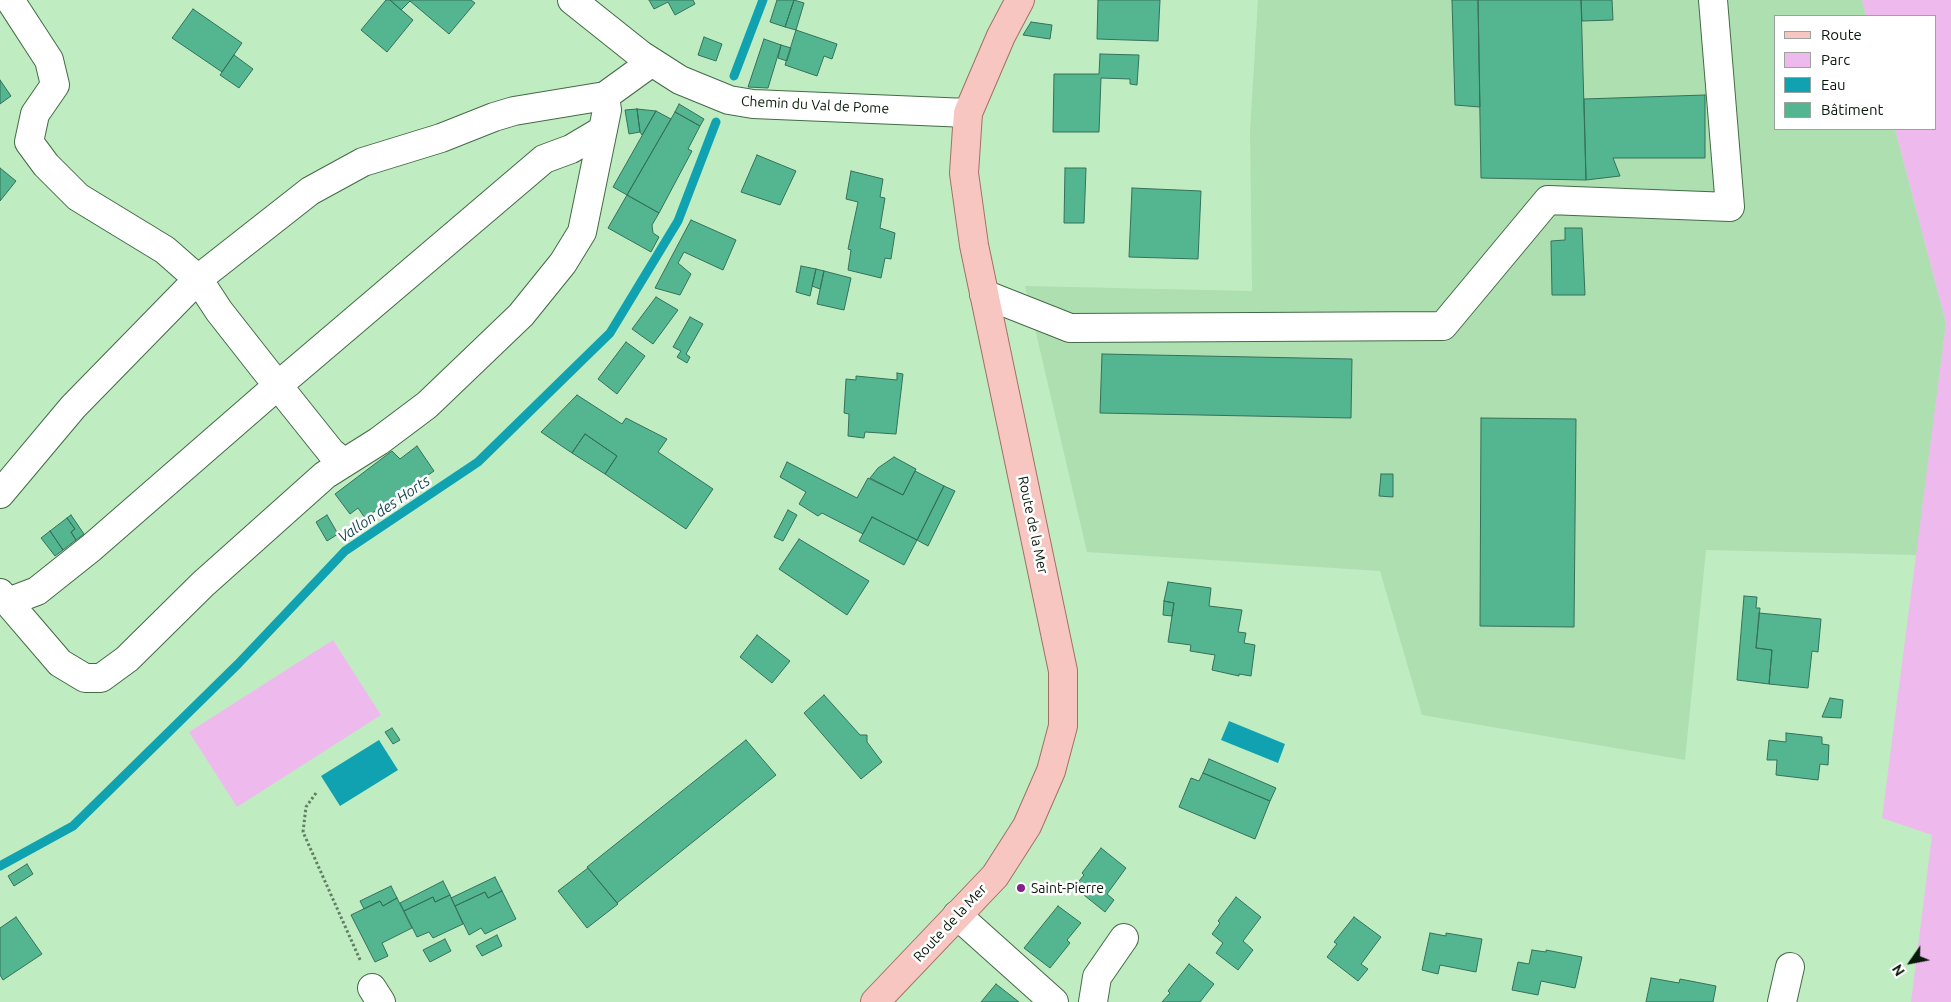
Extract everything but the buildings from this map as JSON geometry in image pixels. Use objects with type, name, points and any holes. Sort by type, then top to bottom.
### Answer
[{"type":"main road","name":"Route de la Mer","points":[[875,1002],[995,876],[1027,826],[1051,771],[1063,726],[1062,671],[974,245],[964,173],[968,113],[1001,36],[1020,0]]},
{"type":"street","points":[[10,0],[49,60],[55,85],[35,114],[29,142],[46,165],[78,197],[165,250],[198,279],[219,311],[332,452],[344,463]]},
{"type":"street","name":"Chemin du Val de Pome","points":[[572,0],[652,62],[680,80],[729,100],[753,104],[968,113]]},
{"type":"street","points":[[984,294],[1070,328],[1443,326],[1548,200],[1730,207],[1713,0]]},
{"type":"street","points":[[0,494],[73,407],[198,279],[310,191],[363,162],[441,138],[514,111],[605,96],[652,62]]},
{"type":"street","points":[[603,130],[571,149],[544,159],[53,579],[37,591],[4,598],[60,663],[84,678],[101,678],[127,659],[203,584],[325,475],[379,441],[428,405],[521,315],[563,264],[582,232],[586,205],[603,130],[607,110],[605,96]]},
{"type":"street","points":[[957,915],[1054,1002]]},
{"type":"street","points":[[1093,1002],[1097,978],[1124,938]]},
{"type":"street","points":[[1782,1002],[1790,967]]},
{"type":"path","points":[[316,793],[306,807],[303,832],[377,995]]},
{"type":"shaded area","points":[[1258,0],[1862,0],[1866,15],[1774,15],[1774,130],[1895,130],[1946,323],[1917,555],[1706,550],[1685,760],[1422,715],[1380,571],[1087,552],[1025,286],[1252,291],[1250,130]]},
{"type":"green space","points":[[1862,0],[1951,0],[1951,1002],[1911,1002],[1932,835],[1882,818],[1946,323],[1895,130],[1936,130],[1936,15],[1866,15]]},
{"type":"green space","points":[[333,640],[381,715],[237,807],[189,732]]},
{"type":"water","points":[[1229,721],[1285,744],[1278,763],[1221,740]]},
{"type":"water","points":[[379,740],[398,770],[340,806],[321,776]]},
{"type":"waterway","name":"Vallon des Horts","points":[[734,76],[763,0]]},
{"type":"waterway","name":"Vallon des Horts","points":[[0,866],[73,826],[238,664],[345,551],[478,462],[610,333],[678,221],[716,122]]},
{"type":"place","name":"Saint-Pierre","points":[[1021,888]]}]
